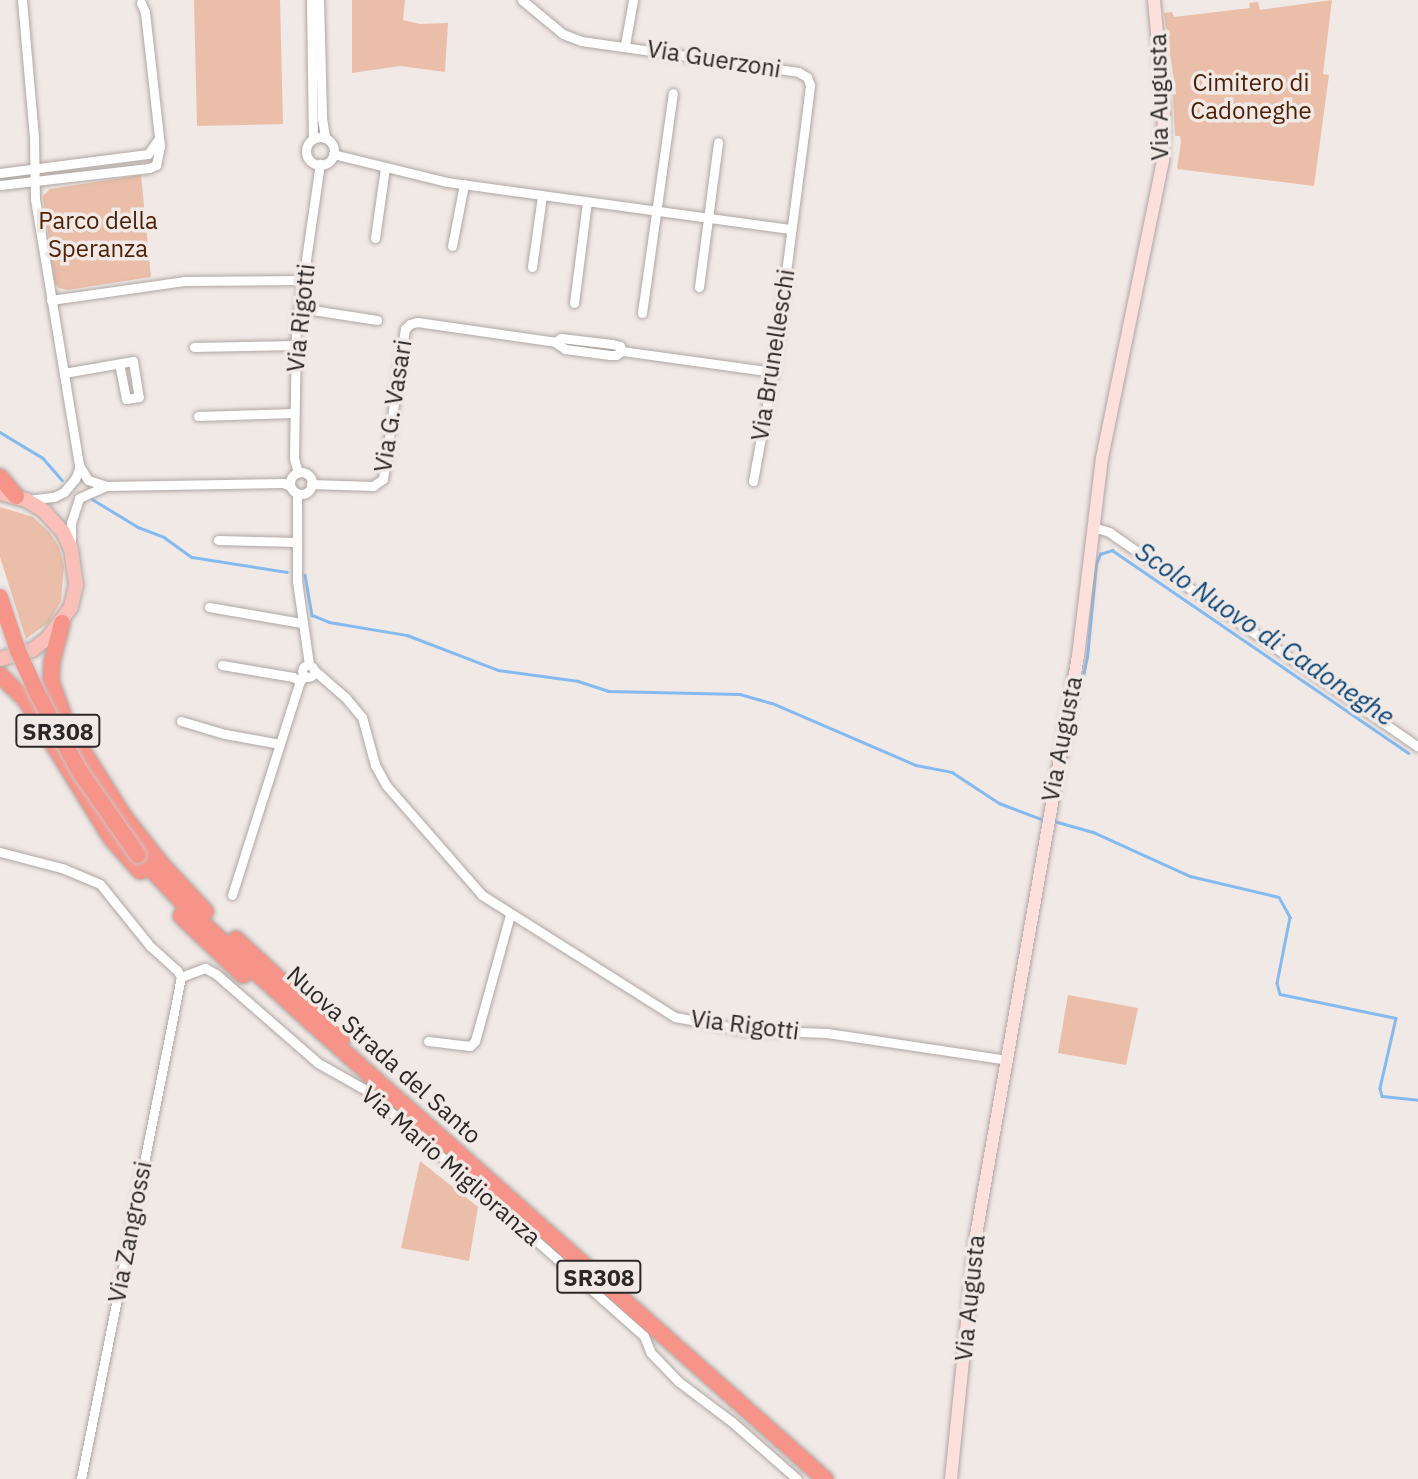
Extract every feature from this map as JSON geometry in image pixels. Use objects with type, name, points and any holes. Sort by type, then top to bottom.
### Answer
[{"type":"highway","points":[[0,477],[14,496]]},
{"type":"highway","name":"Nuova Strada del Santo","points":[[0,597],[18,651],[38,695],[80,772],[138,855],[201,922],[825,1479]]},
{"type":"highway","points":[[62,623],[52,662],[51,681],[58,706],[125,818],[162,865],[210,916],[316,1010],[347,1042],[372,1075]]},
{"type":"highway","points":[[0,675],[26,700],[70,776],[112,839],[188,925],[331,1052],[372,1075]]},
{"type":"main road","points":[[0,659],[32,650],[48,638],[62,623],[71,607],[76,585],[71,549],[54,521],[14,496]]},
{"type":"street","points":[[22,0],[36,183],[51,300],[80,467],[88,480],[106,486]]},
{"type":"street","name":"Via Rigotti","points":[[298,473],[294,413],[296,345],[320,164],[307,156],[306,148],[313,139],[312,0]]},
{"type":"street","points":[[319,0],[322,118],[325,138],[332,145],[333,153],[330,160],[320,164]]},
{"type":"street","name":"Via Guerzoni","points":[[522,0],[573,38],[797,72],[807,77],[810,85],[791,229]]},
{"type":"street","points":[[625,45],[633,0]]},
{"type":"street","name":"Via Augusta","points":[[951,1479],[972,1262],[1047,821],[1078,656],[1102,458],[1163,160],[1164,108],[1154,0]]},
{"type":"street","points":[[0,186],[149,168],[156,164],[160,155],[145,12],[141,3]]},
{"type":"street","points":[[642,313],[673,93]]},
{"type":"street","points":[[313,139],[325,138]]},
{"type":"street","points":[[0,173],[148,154],[154,150],[158,139]]},
{"type":"street","points":[[699,287],[718,142]]},
{"type":"street","points":[[333,153],[385,168],[464,184],[791,229]]},
{"type":"street","points":[[375,238],[385,168]]},
{"type":"street","points":[[452,246],[464,184]]},
{"type":"street","points":[[532,267],[542,195]]},
{"type":"street","points":[[574,303],[587,202]]},
{"type":"street","name":"Via Brunelleschi","points":[[753,481],[773,372],[791,229]]},
{"type":"street","points":[[51,300],[184,281],[303,280]]},
{"type":"street","points":[[299,309],[377,320]]},
{"type":"street","name":"Via G. Vasari","points":[[311,484],[373,486],[383,479],[405,329],[417,322],[555,342],[566,338],[618,345],[622,351],[773,372]]},
{"type":"street","points":[[194,347],[296,345]]},
{"type":"street","points":[[64,373],[119,364]]},
{"type":"street","points":[[198,416],[294,413]]},
{"type":"street","points":[[14,496],[54,497],[64,492],[75,479],[80,467]]},
{"type":"street","points":[[71,549],[74,508],[89,492],[106,486],[282,483],[294,490],[307,492],[311,484],[306,474],[298,473],[291,479],[294,490],[302,623],[312,668],[310,677],[303,679],[222,664]]},
{"type":"street","points":[[1093,527],[1109,532],[1418,747]]},
{"type":"street","points":[[218,540],[296,542]]},
{"type":"street","points":[[209,607],[302,623]]},
{"type":"street","name":"Via Rigotti","points":[[312,668],[345,697],[362,717],[375,765],[386,785],[481,895],[675,1017],[745,1030],[827,1033],[1007,1060]]},
{"type":"street","points":[[232,895],[303,679]]},
{"type":"street","points":[[181,721],[225,734],[280,744]]},
{"type":"street","points":[[0,852],[62,867],[100,884],[180,981]]},
{"type":"street","points":[[428,1041],[470,1046],[475,1041],[510,915]]},
{"type":"street","name":"Via Mario Miglioranza","points":[[180,981],[205,968],[216,974],[318,1063],[366,1090],[645,1336],[651,1353],[679,1382],[731,1421],[797,1479]]},
{"type":"street","name":"Via Zangrossi","points":[[80,1479],[180,981]]},
{"type":"green space","points":[[194,0],[280,0],[283,124],[197,126]]},
{"type":"green space","points":[[352,0],[405,0],[403,20],[420,24],[448,23],[445,72],[400,66],[352,73]]},
{"type":"green space","name":"Cimitero di Cadoneghe","points":[[1332,0],[1323,74],[1329,75],[1314,186],[1177,169],[1181,142],[1180,136],[1175,136],[1173,95],[1176,94],[1164,13],[1172,12],[1174,17],[1250,8],[1249,3],[1258,2],[1260,10]]},
{"type":"green space","name":"Parco della Speranza","points":[[141,175],[151,277],[67,290],[59,288],[55,283],[43,196],[50,189]]},
{"type":"green space","points":[[0,507],[33,517],[50,533],[59,547],[64,566],[61,601],[49,622],[26,639],[0,557]]},
{"type":"green space","points":[[1068,995],[1138,1008],[1126,1065],[1058,1053]]},
{"type":"green space","points":[[420,1161],[478,1207],[469,1261],[401,1248]]},
{"type":"waterway","name":"Scolo Nuovo di Cadoneghe","points":[[0,432],[43,458],[62,480]]},
{"type":"waterway","name":"Scolo Nuovo di Cadoneghe","points":[[92,499],[138,527],[164,537],[192,557],[287,572]]},
{"type":"waterway","name":"Scolo Nuovo di Cadoneghe","points":[[1068,750],[1087,657],[1096,564],[1100,554],[1112,550],[1408,753]]},
{"type":"waterway","name":"Scolo Nuovo di Cadoneghe","points":[[305,575],[312,615],[329,622],[407,635],[498,670],[578,681],[608,691],[740,694],[772,703],[916,765],[952,772],[999,803],[1044,820]]},
{"type":"waterway","points":[[1054,821],[1093,832],[1190,876],[1279,897],[1290,917],[1277,983],[1280,994],[1396,1018],[1380,1088],[1382,1096],[1418,1100]]}]
